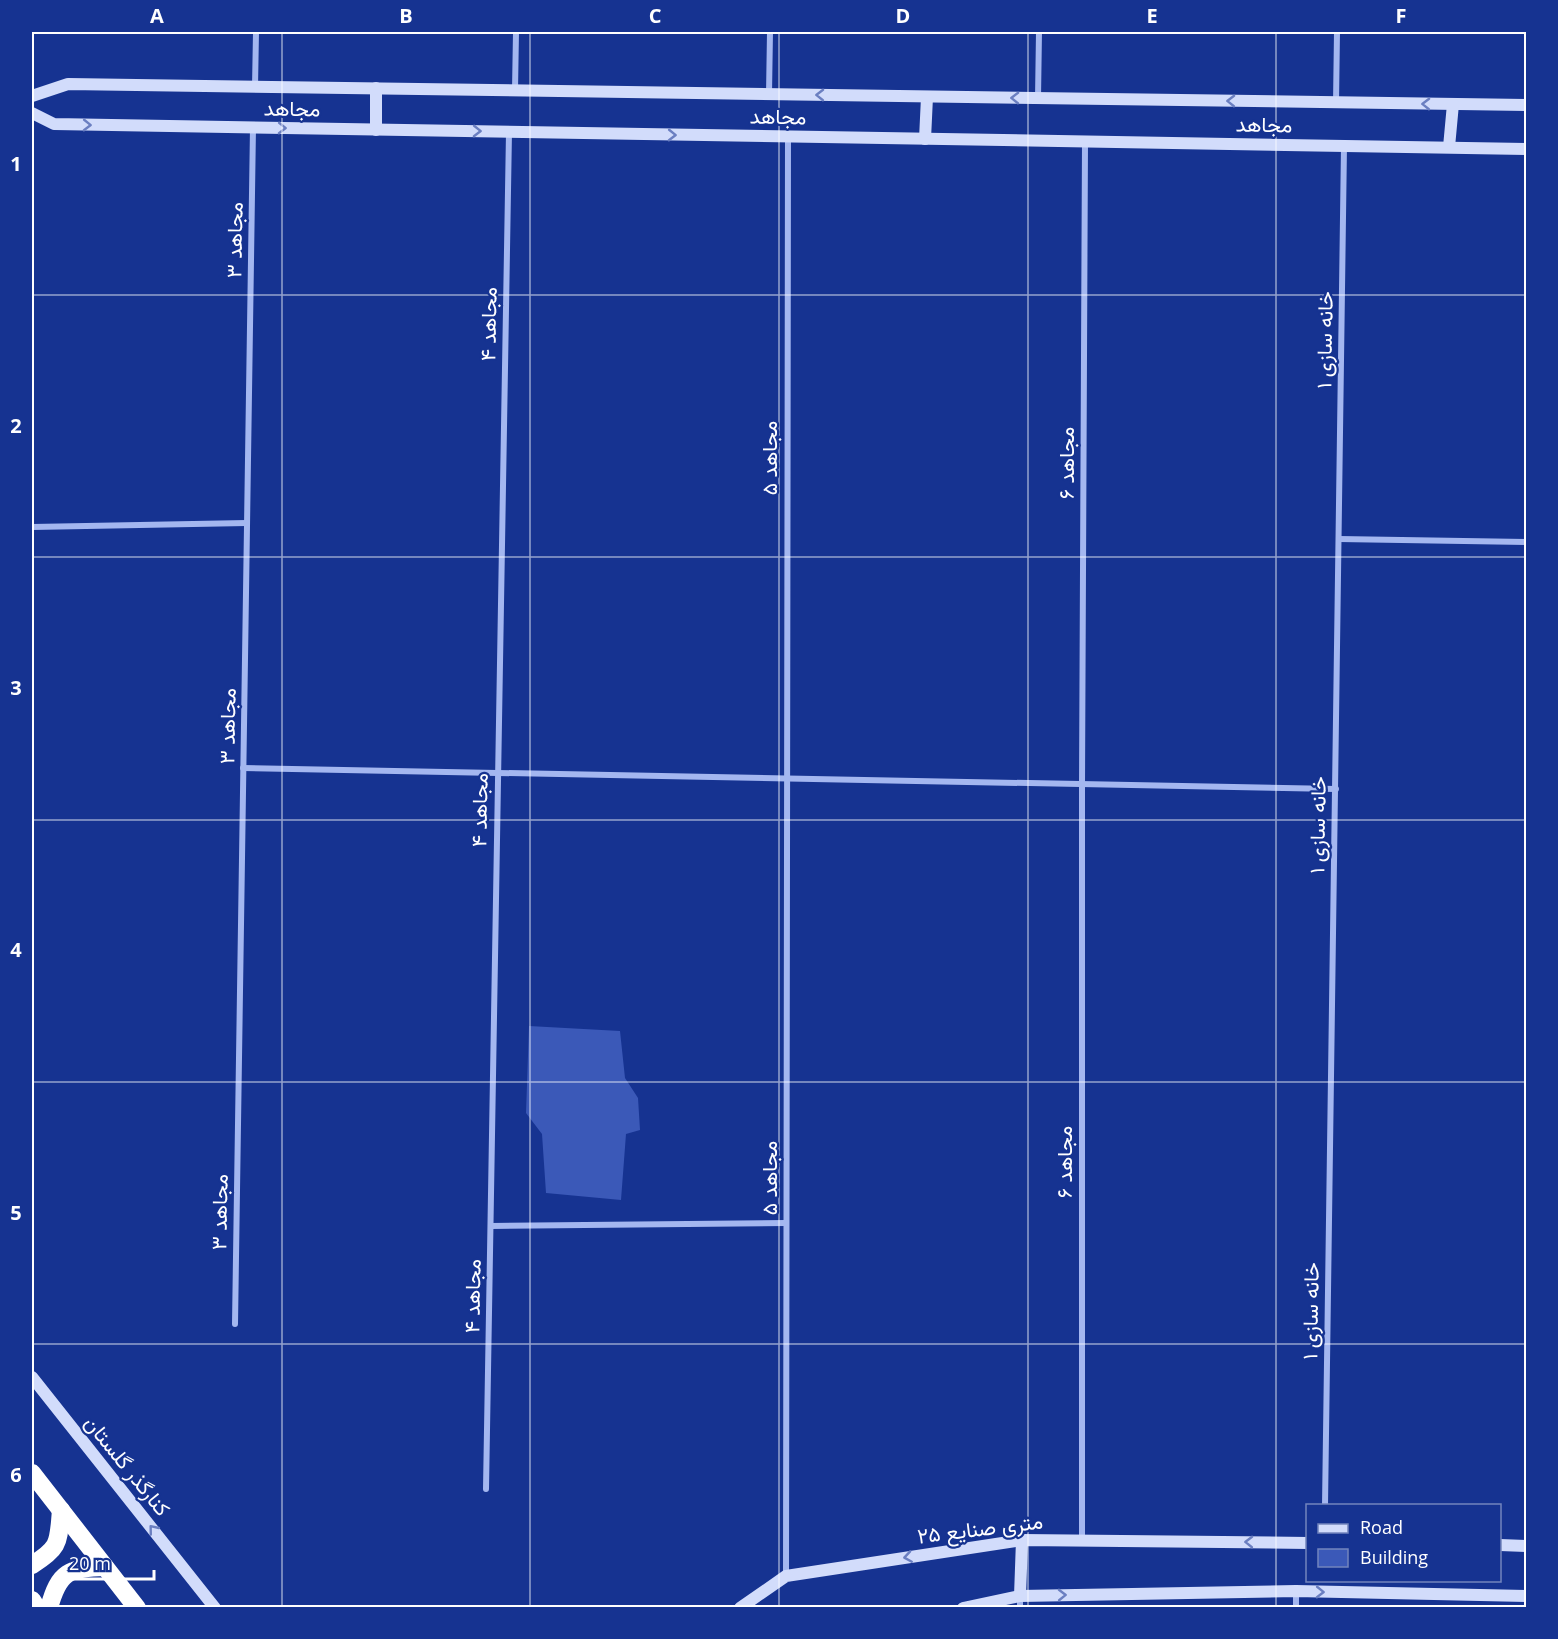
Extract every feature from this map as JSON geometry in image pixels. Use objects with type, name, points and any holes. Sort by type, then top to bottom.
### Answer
[{"type":"highway","points":[[32,1473],[137,1608]]},
{"type":"highway","points":[[32,1565],[49,1554],[58,1542],[60,1510]]},
{"type":"highway","points":[[49,1608],[54,1589],[63,1578],[80,1568],[105,1567]]},
{"type":"highway","points":[[32,1600],[37,1608]]},
{"type":"street","points":[[255,87],[256,32]]},
{"type":"street","points":[[515,90],[516,32]]},
{"type":"street","points":[[769,94],[770,32]]},
{"type":"street","points":[[1038,98],[1039,32]]},
{"type":"street","points":[[1336,103],[1337,32]]},
{"type":"street","name":"مجاهد","points":[[32,96],[68,84],[1527,105]]},
{"type":"street","points":[[376,88],[376,130]]},
{"type":"street","points":[[925,139],[927,97]]},
{"type":"street","points":[[1449,147],[1453,104]]},
{"type":"street","name":"مجاهد","points":[[32,113],[54,124],[1527,149]]},
{"type":"street","name":"مجاهد ۳","points":[[235,1324],[253,127]]},
{"type":"street","name":"مجاهد ۴","points":[[486,1489],[509,132]]},
{"type":"street","name":"مجاهد ۵","points":[[787,779],[788,137]]},
{"type":"street","name":"مجاهد ۶","points":[[1082,784],[1085,141]]},
{"type":"street","name":"خانه سازی ۱","points":[[1325,1504],[1344,146]]},
{"type":"street","points":[[32,526],[247,523]]},
{"type":"street","points":[[1339,538],[1527,542]]},
{"type":"street","points":[[243,768],[1336,789]]},
{"type":"street","name":"۵ مجاهد","points":[[786,1576],[787,779]]},
{"type":"street","name":"۶ مجاهد","points":[[1082,784],[1082,1540]]},
{"type":"street","points":[[490,1226],[786,1222]]},
{"type":"street","name":"کنارگذر گلستان","points":[[32,1377],[215,1608]]},
{"type":"street","points":[[1020,1602],[1022,1540]]},
{"type":"street","name":"۲۵ متری صنایع","points":[[740,1608],[786,1576],[1022,1540],[1306,1543]]},
{"type":"street","points":[[1501,1545],[1527,1546]]},
{"type":"street","points":[[1296,1591],[1296,1608]]},
{"type":"street","points":[[963,1608],[1020,1602],[1296,1591],[1527,1596]]},
{"type":"building","points":[[529,1026],[620,1031],[625,1078],[638,1098],[640,1130],[626,1134],[621,1200],[546,1193],[542,1134],[526,1113]]}]
